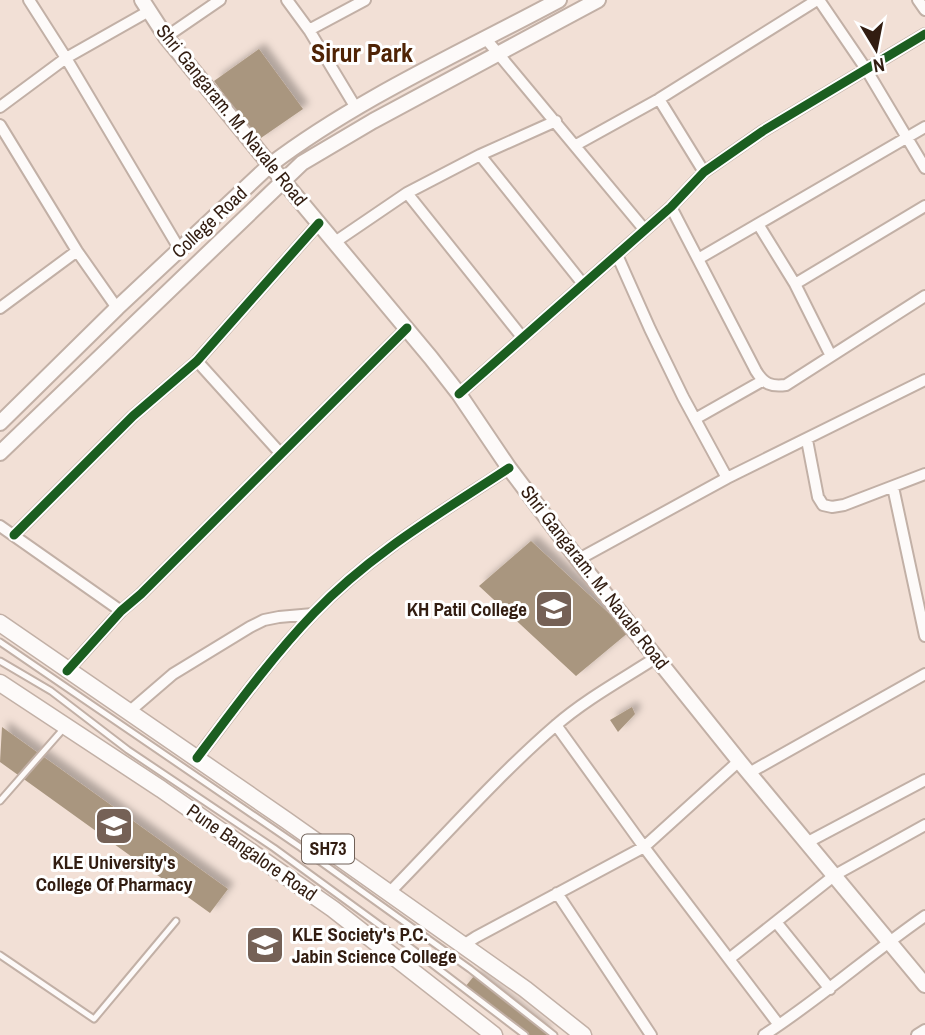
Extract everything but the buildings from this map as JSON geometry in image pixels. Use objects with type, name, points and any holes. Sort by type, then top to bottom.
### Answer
[{"type":"main road","name":"College Road","points":[[0,423],[117,308],[270,165],[291,149],[356,108],[559,0]]},
{"type":"main road","points":[[0,453],[302,163],[373,121],[598,0]]},
{"type":"main road","name":"Shri Gangaram. M. Navale Road","points":[[146,5],[166,37],[460,394],[509,468],[744,767],[925,985]]},
{"type":"main road","name":"SH73","points":[[0,623],[67,671],[130,711],[525,989],[583,1035]]},
{"type":"main road","name":"Pune Bangalore Road","points":[[0,683],[194,811],[333,909],[493,1035]]},
{"type":"street","points":[[29,0],[180,250]]},
{"type":"street","points":[[166,37],[220,0]]},
{"type":"street","points":[[287,0],[309,30],[356,108]]},
{"type":"street","points":[[309,30],[365,0]]},
{"type":"street","points":[[576,145],[659,99],[818,0],[866,69],[925,168]]},
{"type":"street","points":[[918,0],[925,10]]},
{"type":"street","points":[[0,107],[66,58],[146,5]]},
{"type":"street","points":[[460,394],[671,207],[704,172],[763,131],[925,34]]},
{"type":"street","points":[[486,39],[644,229]]},
{"type":"street","points":[[659,99],[704,172]]},
{"type":"street","points":[[335,242],[407,193],[480,155],[556,121]]},
{"type":"street","points":[[0,125],[77,251],[117,308]]},
{"type":"street","points":[[698,258],[925,127]]},
{"type":"street","points":[[480,155],[583,284]]},
{"type":"street","points":[[407,193],[522,337]]},
{"type":"street","points":[[795,284],[925,206]]},
{"type":"street","points":[[671,207],[762,381],[773,386],[786,385],[925,296]]},
{"type":"street","points":[[14,535],[133,416],[197,361],[319,223]]},
{"type":"street","points":[[758,224],[795,284],[831,356]]},
{"type":"street","points":[[0,308],[77,251]]},
{"type":"street","points":[[617,255],[650,329],[727,478]]},
{"type":"street","points":[[0,290],[9,300]]},
{"type":"street","points":[[67,671],[121,611],[407,328]]},
{"type":"street","points":[[197,361],[281,454]]},
{"type":"street","points":[[579,559],[727,478],[925,380]]},
{"type":"street","points":[[695,419],[762,381]]},
{"type":"street","points":[[807,439],[818,497],[823,505],[845,505],[925,474]]},
{"type":"street","points":[[197,758],[252,686],[313,614],[398,540],[509,468]]},
{"type":"street","points":[[893,487],[925,636]]},
{"type":"street","points":[[0,526],[121,611]]},
{"type":"street","points":[[130,711],[188,664],[264,620],[313,614]]},
{"type":"street","points":[[389,893],[556,724],[657,657]]},
{"type":"street","points":[[463,946],[644,847],[744,767],[925,674]]},
{"type":"street","points":[[556,724],[644,847],[729,958],[772,1031],[925,916]]},
{"type":"street","points":[[808,842],[925,779]]},
{"type":"street","points":[[729,958],[835,874],[925,825]]},
{"type":"street","points":[[557,893],[651,1035]]},
{"type":"street","points":[[776,922],[830,989]]},
{"type":"street","points":[[916,1035],[925,1030]]},
{"type":"lane","points":[[0,642],[300,847],[470,970],[554,1035]]},
{"type":"lane","points":[[0,661],[51,691],[128,750],[274,848],[525,1035]]},
{"type":"lane","points":[[0,801],[65,727]]},
{"type":"lane","points":[[0,955],[94,1019],[176,921]]},
{"type":"cycle path","points":[[459,394],[671,207],[704,172],[763,131],[925,34]]},
{"type":"cycle path","points":[[14,535],[133,416],[197,361],[319,223]]},
{"type":"cycle path","points":[[67,671],[121,611],[407,328]]},
{"type":"cycle path","points":[[197,758],[283,648],[336,592],[407,535],[509,468]]},
{"type":"place","name":"KH Patil College","points":[[554,609]]},
{"type":"place","name":"KLE University's College Of Pharmacy","points":[[114,826]]},
{"type":"place","name":"KLE Society's P.C. Jabin Science College","points":[[265,945]]},
{"type":"district","name":"Sirur Park","points":[[362,53]]}]
